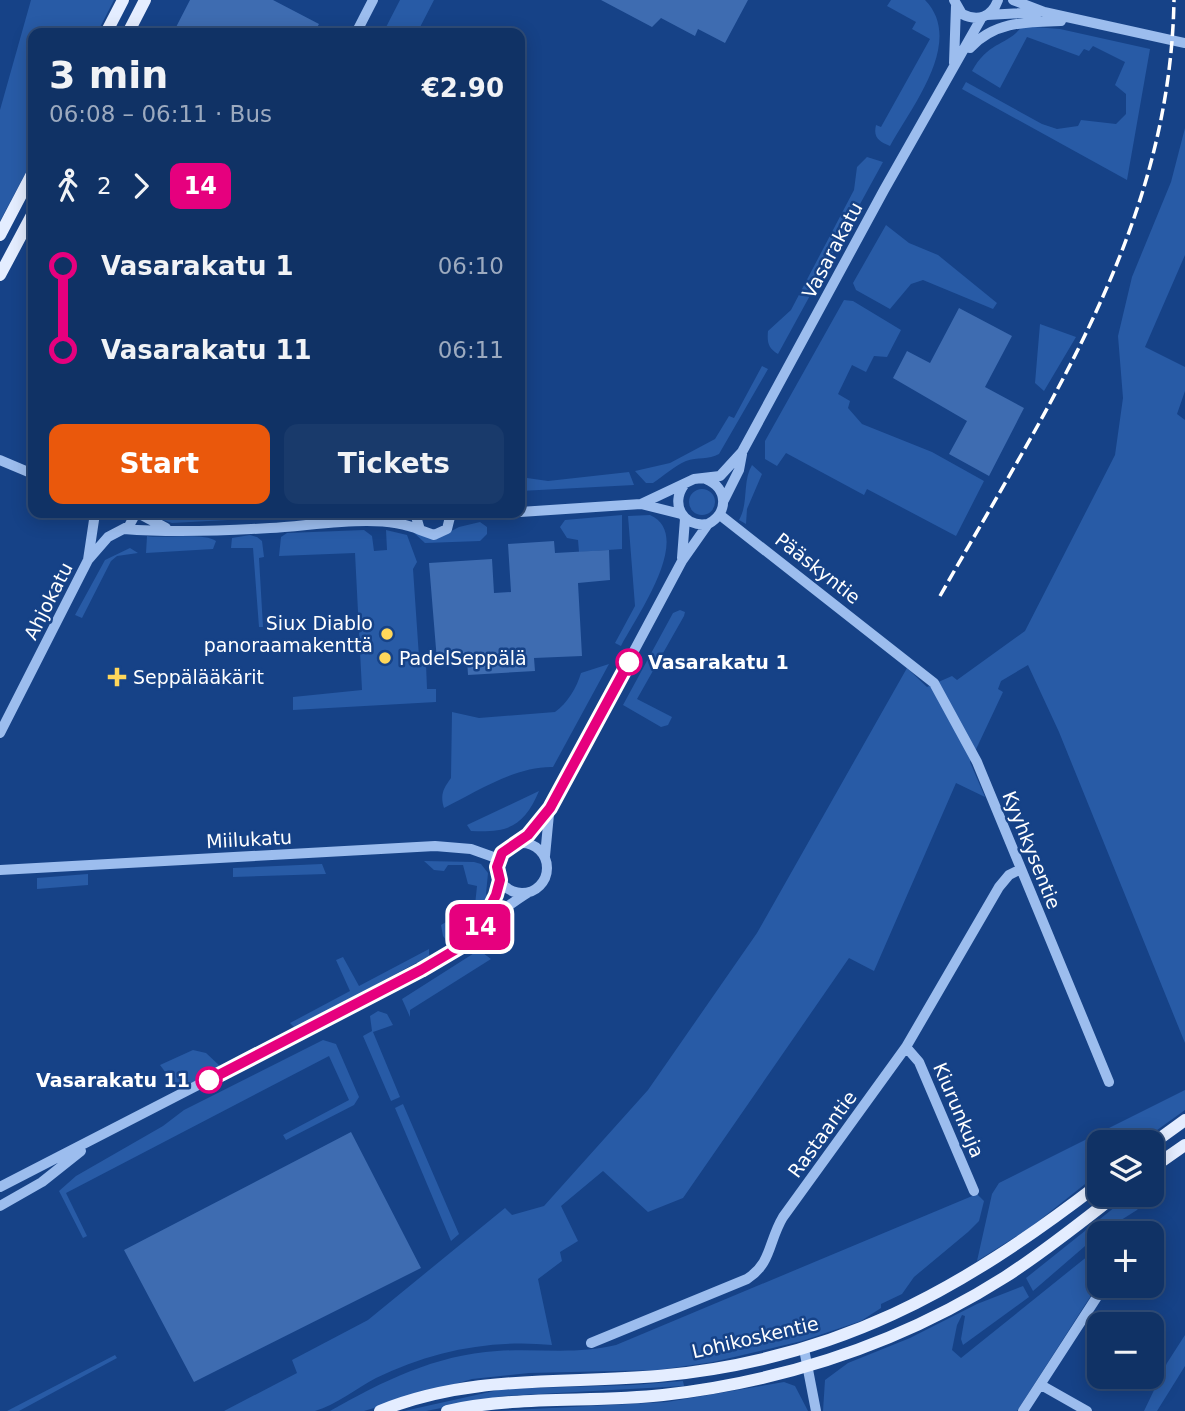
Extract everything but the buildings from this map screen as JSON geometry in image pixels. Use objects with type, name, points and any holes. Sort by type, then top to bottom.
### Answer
[{"type":"main road","points":[[109,28],[123,0]]},
{"type":"main road","points":[[131,28],[145,0]]},
{"type":"main road","points":[[0,235],[28,182]]},
{"type":"main road","points":[[0,275],[28,222]]},
{"type":"main road","points":[[1164,1135],[1185,1120]]},
{"type":"main road","points":[[1164,1160],[1185,1145]]},
{"type":"main road","name":"Lohikoskentie","points":[[380,1411],[443,1391],[473,1386],[528,1380],[660,1376],[715,1368],[804,1349],[862,1329],[967,1278],[1045,1226],[1087,1193]]},
{"type":"main road","name":"Lohikoskentie","points":[[447,1411],[527,1399],[611,1399],[660,1395],[715,1388],[808,1367],[867,1347],[960,1303],[1039,1254],[1100,1207]]},
{"type":"street","points":[[359,28],[373,0]]},
{"type":"street","name":"Vasarakatu","points":[[724,500],[743,452],[954,66],[998,0]]},
{"type":"street","points":[[1013,0],[1044,12],[1185,43]]},
{"type":"street","points":[[955,3],[967,17],[1044,12]]},
{"type":"street","name":"Vasarakatu","points":[[954,66],[955,3]]},
{"type":"street","points":[[954,66],[977,40],[1006,25],[1077,20]]},
{"type":"street","name":"Vasarakatu","points":[[706,479],[720,476],[743,452]]},
{"type":"street","points":[[0,460],[28,472]]},
{"type":"street","points":[[478,931],[500,880],[499,859],[505,850],[535,828],[550,808],[682,561],[708,524],[720,515],[724,500],[720,489],[706,479],[694,479],[641,504],[525,512]]},
{"type":"street","points":[[682,561],[683,517],[677,499],[684,485]]},
{"type":"street","points":[[641,504],[683,517],[696,524],[708,524]]},
{"type":"street","name":"Pääskyntie","points":[[720,515],[894,650]]},
{"type":"street","name":"Ahjokatu","points":[[88,560],[92,518]]},
{"type":"street","points":[[95,518],[104,529],[121,530],[377,522],[402,523],[434,535],[474,518]]},
{"type":"street","name":"Ahjokatu","points":[[0,733],[88,560],[108,537],[134,518]]},
{"type":"street","points":[[147,518],[172,530]]},
{"type":"street","points":[[377,522],[389,518]]},
{"type":"street","points":[[416,518],[420,530]]},
{"type":"street","points":[[447,529],[450,518]]},
{"type":"street","name":"Kyyhkysentie","points":[[894,650],[934,683],[977,762],[1109,1082]]},
{"type":"street","points":[[0,1187],[54,1158],[89,1144],[460,947],[509,904],[540,886],[546,876],[545,832],[550,808]]},
{"type":"street","points":[[516,844],[536,846],[545,856]]},
{"type":"street","name":"Miilukatu","points":[[0,870],[435,846],[471,849],[499,859]]},
{"type":"street","name":"Rastaantie","points":[[591,1343],[747,1279],[761,1270],[783,1217],[906,1047],[999,887],[1009,875],[1021,869]]},
{"type":"street","points":[[500,880],[516,892],[529,892]]},
{"type":"street","name":"Kiurunkuja","points":[[906,1047],[919,1062],[974,1191]]},
{"type":"street","points":[[0,1206],[42,1182],[89,1144]]},
{"type":"street","points":[[1023,1411],[1096,1298]]},
{"type":"street","points":[[804,1349],[816,1411]]},
{"type":"street","points":[[1041,1385],[1087,1411]]},
{"type":"shaded area","points":[[31,0],[114,0],[100,28],[28,28],[28,168],[0,221],[0,110]]},
{"type":"shaded area","points":[[400,0],[434,0],[420,28],[386,28]]},
{"type":"shaded area","points":[[891,0],[925,0],[936,16],[939,34],[931,73],[890,146],[878,139],[875,133],[876,125],[881,127],[930,39],[912,29],[916,22],[887,6]]},
{"type":"shaded area","points":[[1022,26],[1060,29],[1150,49],[1127,180],[962,89],[966,82],[1042,124],[1057,129],[1078,126],[1081,120],[1116,124],[1126,114],[1126,94],[1115,85],[1125,62],[1093,46],[1089,51],[1084,49],[1079,56],[1027,37],[1000,88],[972,71],[985,54],[1011,37]]},
{"type":"shaded area","points":[[1185,128],[1185,255],[1145,347],[1185,367],[1185,391],[1177,414],[1185,420],[1185,1043],[1059,732],[1028,665],[1001,681],[998,689],[1003,692],[970,762],[985,797],[956,783],[874,971],[849,958],[683,1198],[648,1212],[603,1171],[561,1206],[578,1241],[560,1252],[562,1261],[538,1279],[552,1345],[506,1344],[440,1354],[376,1378],[339,1401],[315,1411],[224,1411],[297,1373],[292,1360],[368,1320],[505,1208],[512,1215],[544,1206],[648,1090],[757,933],[907,668],[927,687],[952,676],[957,680],[1025,631],[1115,455],[1123,398],[1118,336],[1132,277],[1171,182]]},
{"type":"shaded area","points":[[867,157],[883,162],[778,354],[769,344],[768,331],[791,310],[854,190],[857,167]]},
{"type":"shaded area","points":[[886,225],[909,243],[938,255],[997,303],[993,309],[923,280],[911,284],[890,309],[856,290],[853,283]]},
{"type":"shaded area","points":[[844,300],[853,301],[901,330],[887,357],[874,356],[866,372],[852,365],[838,394],[850,401],[848,408],[862,424],[932,452],[984,481],[956,536],[867,489],[864,495],[786,453],[777,466],[765,459],[765,441]]},
{"type":"shaded area","points":[[1040,324],[1076,337],[1044,391],[1035,383]]},
{"type":"shaded area","points":[[762,366],[768,369],[719,454],[686,461],[653,483],[646,483],[635,471],[670,463],[715,439],[729,416],[734,418]]},
{"type":"shaded area","points":[[752,465],[762,474],[747,509],[746,524],[739,520]]},
{"type":"shaded area","points":[[629,472],[634,485],[525,491],[525,478],[548,481]]},
{"type":"shaded area","points":[[702,489],[711,493],[715,502],[711,511],[702,515],[693,511],[689,502],[693,493]]},
{"type":"shaded area","points":[[622,515],[622,549],[579,552],[578,540],[567,538],[560,527],[565,520]]},
{"type":"shaded area","points":[[650,515],[662,525],[667,540],[665,558],[649,597],[621,646],[615,643],[635,606],[628,516]]},
{"type":"shaded area","points":[[157,518],[264,518],[172,523]]},
{"type":"shaded area","points":[[480,522],[487,527],[487,534],[480,541],[425,543],[412,531],[438,538],[459,527]]},
{"type":"shaded area","points":[[364,530],[372,536],[374,551],[387,550],[386,530],[407,535],[417,562],[413,569],[419,657],[426,664],[427,689],[436,689],[436,702],[293,710],[293,697],[362,690],[355,553],[279,556],[281,537],[287,533]]},
{"type":"shaded area","points":[[250,535],[262,541],[264,557],[259,558],[263,627],[259,627],[253,548],[231,548],[232,538]]},
{"type":"shaded area","points":[[147,536],[193,536],[216,541],[213,549],[146,553]]},
{"type":"shaded area","points":[[130,548],[138,553],[117,556],[111,561],[82,618],[75,615],[105,560]]},
{"type":"shaded area","points":[[680,610],[685,612],[684,616],[637,699],[672,717],[668,725],[661,727],[623,705],[673,613]]},
{"type":"shaded area","points":[[609,664],[553,767],[511,775],[444,808],[443,792],[451,778],[452,712],[479,718],[555,712],[571,695],[581,673]]},
{"type":"shaded area","points":[[539,791],[527,812],[514,825],[496,831],[471,831],[467,825]]},
{"type":"shaded area","points":[[424,861],[474,862],[481,864],[488,873],[486,894],[489,899],[479,917],[450,945],[443,936],[441,925],[475,905],[477,886],[468,884],[463,865],[448,865],[444,871],[434,870]]},
{"type":"shaded area","points":[[322,864],[326,874],[233,877],[233,868]]},
{"type":"shaded area","points":[[88,874],[88,885],[37,889],[37,878]]},
{"type":"shaded area","points":[[429,949],[429,956],[295,1028],[290,1023],[350,991],[336,960],[343,957],[359,986]]},
{"type":"shaded area","points":[[479,950],[491,959],[410,1010],[410,1017],[402,999]]},
{"type":"shaded area","points":[[378,1011],[387,1014],[393,1025],[373,1032],[400,1097],[391,1101],[363,1036],[372,1031],[370,1016]]},
{"type":"shaded area","points":[[323,1040],[336,1044],[359,1097],[354,1105],[286,1140],[283,1135],[349,1100],[329,1056],[66,1193],[87,1236],[83,1238],[59,1191],[76,1176],[163,1126],[184,1110]]},
{"type":"shaded area","points":[[193,1050],[206,1053],[221,1067],[182,1088],[175,1085],[160,1065]]},
{"type":"shaded area","points":[[1185,1090],[1185,1110],[1157,1130],[1105,1130]]},
{"type":"shaded area","points":[[403,1104],[459,1234],[451,1241],[395,1108]]},
{"type":"shaded area","points":[[1087,1139],[1087,1183],[1031,1227],[977,1261],[992,1194],[999,1183]]},
{"type":"shaded area","points":[[977,1194],[984,1201],[979,1221],[914,1277],[902,1294],[881,1304],[881,1308],[861,1321],[802,1341],[713,1362],[658,1370],[529,1373],[472,1379],[364,1411],[330,1411],[410,1371],[452,1358],[497,1351],[571,1351],[616,1345]]},
{"type":"shaded area","points":[[1115,1207],[1139,1207],[1120,1221],[1097,1221]]},
{"type":"shaded area","points":[[1087,1229],[1087,1244],[1033,1291],[1026,1278]]},
{"type":"shaded area","points":[[1087,1257],[1087,1298],[1089,1298],[1017,1411],[823,1411],[825,1380],[848,1363],[1023,1286],[1029,1297],[963,1345],[961,1339],[965,1316],[962,1315],[952,1350],[961,1358]]},
{"type":"shaded area","points":[[1185,1335],[1185,1366],[1157,1411],[1144,1411],[1155,1389],[1164,1389],[1164,1369]]},
{"type":"shaded area","points":[[115,1355],[117,1358],[19,1411],[7,1411]]},
{"type":"shaded area","points":[[683,1381],[684,1386],[503,1396],[426,1411],[404,1411],[503,1389]]},
{"type":"shaded area","points":[[784,1382],[795,1386],[808,1411],[496,1411],[667,1402]]},
{"type":"railway","points":[[940,596],[1060,384],[1096,312],[1127,238],[1151,162],[1167,83],[1174,0]]},
{"type":"bus line","name":"14","points":[[209,1080],[443,958],[478,931],[496,895],[500,880],[497,867],[502,853],[528,835],[550,808],[629,662]]},
{"type":"place","name":"Siux Diablo panoraamakenttä","points":[[387,634]]},
{"type":"place","name":"PadelSeppälä","points":[[385,658]]},
{"type":"place","name":"Vasarakatu 1","points":[[629,662]]},
{"type":"place","name":"Seppälääkärit","points":[[117,677]]},
{"type":"place","name":"Vasarakatu 11","points":[[209,1080]]}]
